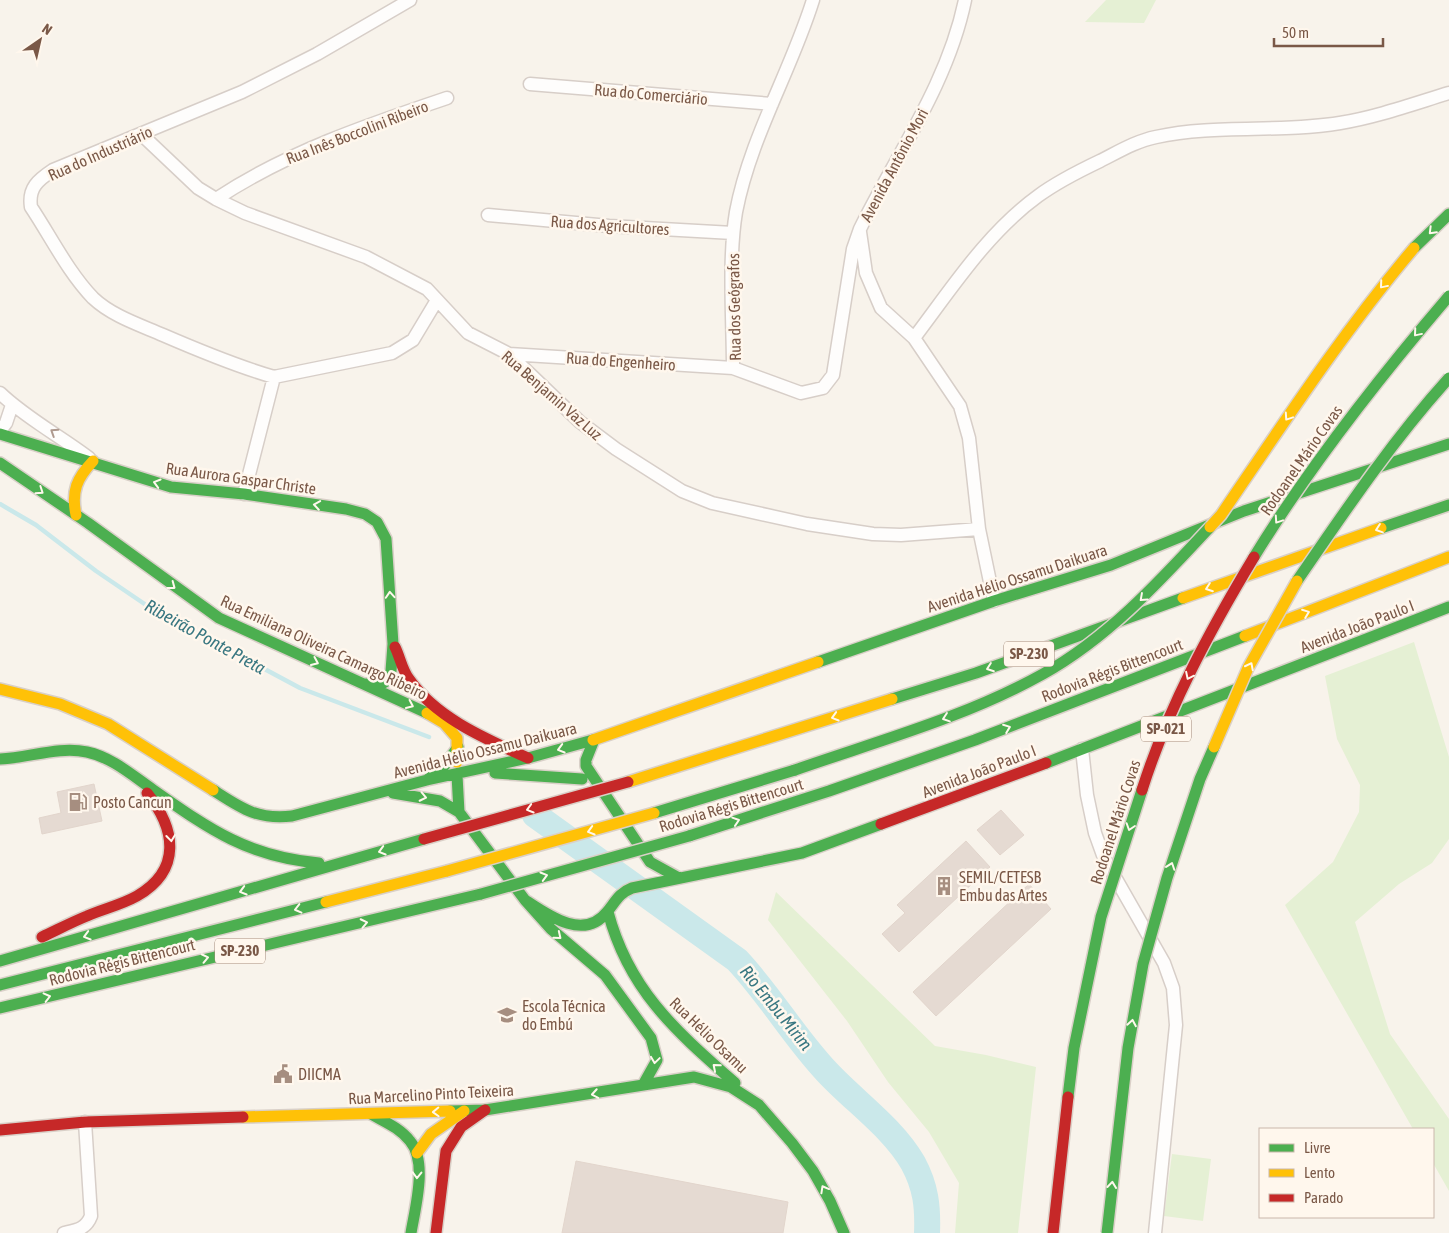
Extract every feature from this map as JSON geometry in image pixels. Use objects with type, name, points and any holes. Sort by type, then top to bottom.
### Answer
[{"type":"main road","points":[[0,986],[447,871],[654,813],[796,770],[962,712],[1043,674],[1106,630],[1164,578],[1221,515],[1334,349],[1375,294],[1414,248],[1449,214]]},
{"type":"main road","name":"Rodoanel Mário Covas","points":[[1053,1233],[1074,1048],[1101,918],[1150,765],[1188,678],[1224,607],[1273,527],[1330,443],[1394,361],[1449,296]]},
{"type":"main road","name":"SP-021","points":[[1107,1233],[1128,1048],[1143,964],[1167,878],[1200,779],[1248,668],[1296,583],[1365,481],[1416,416],[1449,378]]},
{"type":"main road","name":"Rua Aurora Gaspar Christe","points":[[0,432],[172,487],[244,494],[346,509],[365,514],[377,522],[386,539],[394,644]]},
{"type":"main road","name":"Avenida Hélio Ossamu Daikuara","points":[[2,691],[60,704],[108,724],[230,803],[261,817],[278,818],[298,815],[427,780],[528,758],[594,740],[994,601],[1111,565],[1244,511],[1449,444]]},
{"type":"main road","points":[[76,515],[72,501],[76,482],[93,461]]},
{"type":"main road","name":"Rua Emiliana Oliveira Camargo Ribeiro","points":[[0,463],[219,618],[366,684],[444,723],[457,738],[458,747]]},
{"type":"main road","name":"Rodovia Régis Bittencourt","points":[[0,960],[628,782],[976,673],[1243,576],[1449,505]]},
{"type":"main road","name":"Rodovia Régis Bittencourt","points":[[0,1008],[193,961],[388,918],[689,836],[829,791],[975,740],[1449,558]]},
{"type":"main road","name":"Avenida João Paulo I","points":[[525,900],[558,921],[570,925],[588,925],[600,920],[608,912],[613,901],[622,892],[679,878],[708,874],[802,853],[1082,749],[1449,607]]},
{"type":"main road","points":[[366,684],[380,685],[388,677],[391,671],[394,644]]},
{"type":"main road","points":[[394,644],[409,678],[423,695],[462,723],[528,758],[601,786],[650,862],[679,878]]},
{"type":"main road","name":"Avenida Hélio Ossamu Daikuara","points":[[594,740],[586,763],[601,786]]},
{"type":"main road","points":[[458,747],[461,774],[459,812],[525,900],[551,929],[605,976],[651,1038],[656,1050],[657,1060],[655,1067],[643,1085]]},
{"type":"main road","points":[[427,780],[445,765],[458,747]]},
{"type":"main road","points":[[0,749],[28,755]]},
{"type":"main road","points":[[0,759],[55,751],[86,752],[102,756],[211,830],[248,850],[268,858],[294,863],[340,863]]},
{"type":"main road","points":[[0,960],[79,920],[137,895],[150,885],[162,871],[172,849],[172,834],[167,820],[150,797],[125,770]]},
{"type":"main road","points":[[461,774],[501,773],[582,779]]},
{"type":"main road","name":"Avenida Hélio Ossamu Daikuara","points":[[384,792],[440,801],[459,812]]},
{"type":"main road","points":[[646,886],[650,862]]},
{"type":"main road","name":"Rua Hélio Osamu","points":[[608,912],[612,936],[619,953],[666,1020],[753,1099]]},
{"type":"main road","name":"Rua Marcelino Pinto Teixeira","points":[[0,1130],[85,1122],[485,1110],[694,1077],[712,1079],[753,1099],[777,1125],[815,1174],[835,1210],[844,1233]]},
{"type":"main road","points":[[436,1233],[446,1151],[451,1139],[465,1123],[485,1110]]},
{"type":"main road","points":[[417,1153],[431,1134],[464,1111]]},
{"type":"main road","points":[[371,1114],[409,1139],[417,1153],[417,1194],[411,1233]]},
{"type":"street","name":"Rua do Industriário","points":[[274,377],[182,343],[122,318],[106,308],[94,298],[73,274],[31,207],[30,197],[32,188],[53,170],[242,92],[317,54],[410,0]]},
{"type":"street","name":"Rua dos Geógrafos","points":[[813,0],[752,158],[737,210],[733,233],[733,368],[801,393],[817,391],[828,383],[835,366],[852,249],[860,229]]},
{"type":"street","name":"Avenida Antônio Mori","points":[[965,0],[947,63],[860,229],[866,272],[872,291],[881,308],[914,338],[960,406],[969,438],[979,529],[994,601]]},
{"type":"street","name":"Rua do Comerciário","points":[[530,84],[772,104]]},
{"type":"street","points":[[914,338],[975,259],[1013,216],[1046,190],[1130,146],[1154,138],[1180,133],[1340,123],[1449,93]]},
{"type":"street","name":"Rua Inês Boccolini Ribeiro","points":[[216,199],[245,180],[316,146],[383,119],[447,98]]},
{"type":"street","name":"Rua Benjamin Vaz Luz","points":[[141,134],[198,188],[216,199],[246,213],[366,257],[427,289],[468,333],[509,354],[546,391],[616,449],[682,491],[712,503],[807,524],[873,534],[901,535],[979,529]]},
{"type":"street","name":"Rua dos Agricultores","points":[[488,215],[609,226],[733,233]]},
{"type":"street","points":[[244,494],[274,377],[392,353],[413,340],[437,300]]},
{"type":"street","name":"Rua do Engenheiro","points":[[509,354],[733,368]]},
{"type":"street","points":[[0,393],[12,404],[93,461]]},
{"type":"street","points":[[0,432],[6,423],[12,404]]},
{"type":"street","points":[[1082,749],[1087,795],[1095,833],[1104,858],[1164,963],[1173,988],[1176,1025],[1155,1233]]},
{"type":"street","points":[[64,1233],[80,1230],[86,1225],[91,1216],[85,1122]]},
{"type":"green space","points":[[1106,0],[1156,0],[1144,23],[1085,22]]},
{"type":"green space","points":[[1414,642],[1449,757],[1449,839],[1432,863],[1399,884],[1355,922],[1390,1034],[1449,1119],[1449,1191],[1434,1165],[1434,1128],[1412,1128],[1285,905],[1333,862],[1359,812],[1360,785],[1337,739],[1325,676]]},
{"type":"green space","points":[[776,892],[935,1046],[986,1055],[1036,1067],[1018,1233],[955,1233],[959,1183],[929,1132],[888,1082],[847,1021],[768,920]]},
{"type":"green space","points":[[1172,1154],[1211,1159],[1203,1221],[1164,1216]]},
{"type":"building","name":"Posto Cancun","points":[[94,784],[102,821],[42,834],[39,818],[61,813],[57,792]]},
{"type":"building","name":"SEMIL/CETESB Embu das Artes","points":[[1001,810],[1024,835],[1000,855],[977,830]]},
{"type":"building","name":"SEMIL/CETESB Embu das Artes","points":[[966,841],[990,867],[899,952],[882,934],[905,913],[897,905]]},
{"type":"building","points":[[1029,884],[1051,909],[936,1016],[913,992]]},
{"type":"building","points":[[576,1161],[788,1202],[783,1233],[562,1233]]},
{"type":"waterway","name":"Ribeirão Ponte Preta","points":[[0,504],[36,525],[96,571],[149,607],[300,688],[429,737]]},
{"type":"waterway","name":"Rio Embu Mirim","points":[[535,815],[737,960],[815,1059],[905,1150],[913,1163],[923,1189],[927,1214],[927,1233]]},
{"type":"traffic: fast","points":[[1414,248],[1449,214]]},
{"type":"traffic: fast","points":[[1254,557],[1322,455],[1449,296]]},
{"type":"traffic: fast","points":[[1297,581],[1389,451],[1449,378]]},
{"type":"traffic: fast","points":[[0,434],[171,487],[244,494],[346,509],[365,514],[377,522],[386,539],[393,644],[391,671],[385,682],[380,685],[366,684]]},
{"type":"traffic: fast","points":[[818,662],[994,601],[1111,565],[1244,511],[1449,444]]},
{"type":"traffic: fast","points":[[0,463],[88,523],[219,618],[427,713]]},
{"type":"traffic: fast","points":[[1381,528],[1449,505]]},
{"type":"traffic: fast","points":[[795,770],[953,716],[1014,689],[1067,660],[1132,607],[1210,527]]},
{"type":"traffic: fast","points":[[892,699],[976,673],[1183,598]]},
{"type":"traffic: fast","points":[[1046,763],[1449,607]]},
{"type":"traffic: fast","points":[[689,836],[829,791],[975,740],[1245,636]]},
{"type":"traffic: fast","points":[[213,790],[241,807],[259,814],[280,817],[292,816],[427,780],[528,758],[593,740]]},
{"type":"traffic: fast","points":[[594,740],[586,760],[586,766],[650,862],[679,878]]},
{"type":"traffic: fast","points":[[427,780],[445,765],[458,747]]},
{"type":"traffic: fast","points":[[1107,1233],[1128,1048],[1143,964],[1167,878],[1200,779],[1214,747]]},
{"type":"traffic: fast","points":[[0,759],[65,750],[96,754],[121,767],[192,817],[230,839],[271,855],[319,863]]},
{"type":"traffic: fast","points":[[654,813],[795,770]]},
{"type":"traffic: fast","points":[[495,773],[582,779]]},
{"type":"traffic: fast","points":[[457,775],[459,812],[525,900],[551,929],[605,975],[651,1038],[657,1060],[643,1085]]},
{"type":"traffic: fast","points":[[1068,1097],[1074,1048],[1101,917],[1142,790]]},
{"type":"traffic: fast","points":[[393,793],[440,801],[459,812]]},
{"type":"traffic: fast","points":[[525,900],[545,913],[566,923],[588,925],[598,920],[621,895],[632,888],[802,853],[881,824]]},
{"type":"traffic: fast","points":[[481,894],[689,836]]},
{"type":"traffic: fast","points":[[0,961],[424,839]]},
{"type":"traffic: fast","points":[[0,1008],[481,894]]},
{"type":"traffic: fast","points":[[0,985],[326,902]]},
{"type":"traffic: fast","points":[[608,912],[628,965],[657,1008],[674,1027],[735,1083]]},
{"type":"traffic: fast","points":[[450,1111],[485,1110],[694,1077],[731,1087],[759,1105],[792,1143],[813,1171],[830,1201],[844,1233]]},
{"type":"traffic: fast","points":[[371,1114],[402,1132],[415,1150],[418,1161],[419,1186],[411,1233]]},
{"type":"traffic: slow","points":[[1210,527],[1221,515],[1338,345],[1414,248]]},
{"type":"traffic: slow","points":[[76,515],[74,499],[77,485],[79,479],[93,461]]},
{"type":"traffic: slow","points":[[1183,598],[1381,528]]},
{"type":"traffic: slow","points":[[1245,636],[1449,557]]},
{"type":"traffic: slow","points":[[1214,747],[1248,668],[1297,581]]},
{"type":"traffic: slow","points":[[593,740],[818,662]]},
{"type":"traffic: slow","points":[[0,689],[60,704],[108,724],[213,790]]},
{"type":"traffic: slow","points":[[628,782],[892,699]]},
{"type":"traffic: slow","points":[[427,713],[444,723],[457,738],[457,762]]},
{"type":"traffic: slow","points":[[447,871],[654,813]]},
{"type":"traffic: slow","points":[[326,902],[447,871]]},
{"type":"traffic: slow","points":[[243,1117],[450,1111]]},
{"type":"traffic: slow","points":[[417,1153],[431,1134],[464,1111]]},
{"type":"traffic: jam","points":[[1142,790],[1152,759],[1177,699],[1206,641],[1254,557]]},
{"type":"traffic: jam","points":[[395,647],[407,675],[420,693],[433,705],[447,716],[479,735],[528,758]]},
{"type":"traffic: jam","points":[[881,824],[1046,763]]},
{"type":"traffic: jam","points":[[424,839],[628,782]]},
{"type":"traffic: jam","points":[[42,937],[81,918],[137,896],[152,886],[162,874],[168,861],[170,848],[168,835],[164,821],[147,793]]},
{"type":"traffic: jam","points":[[1053,1233],[1068,1097]]},
{"type":"traffic: jam","points":[[436,1233],[446,1151],[461,1127],[485,1110]]},
{"type":"traffic: jam","points":[[0,1130],[85,1122],[243,1117]]},
{"type":"place","name":"Posto Cancun","points":[[78,802]]},
{"type":"place","name":"SEMIL/CETESB Embu das Artes","points":[[944,886]]},
{"type":"place","name":"Escola Técnica do Embú","points":[[507,1015]]},
{"type":"place","name":"DIICMA","points":[[283,1074]]}]
